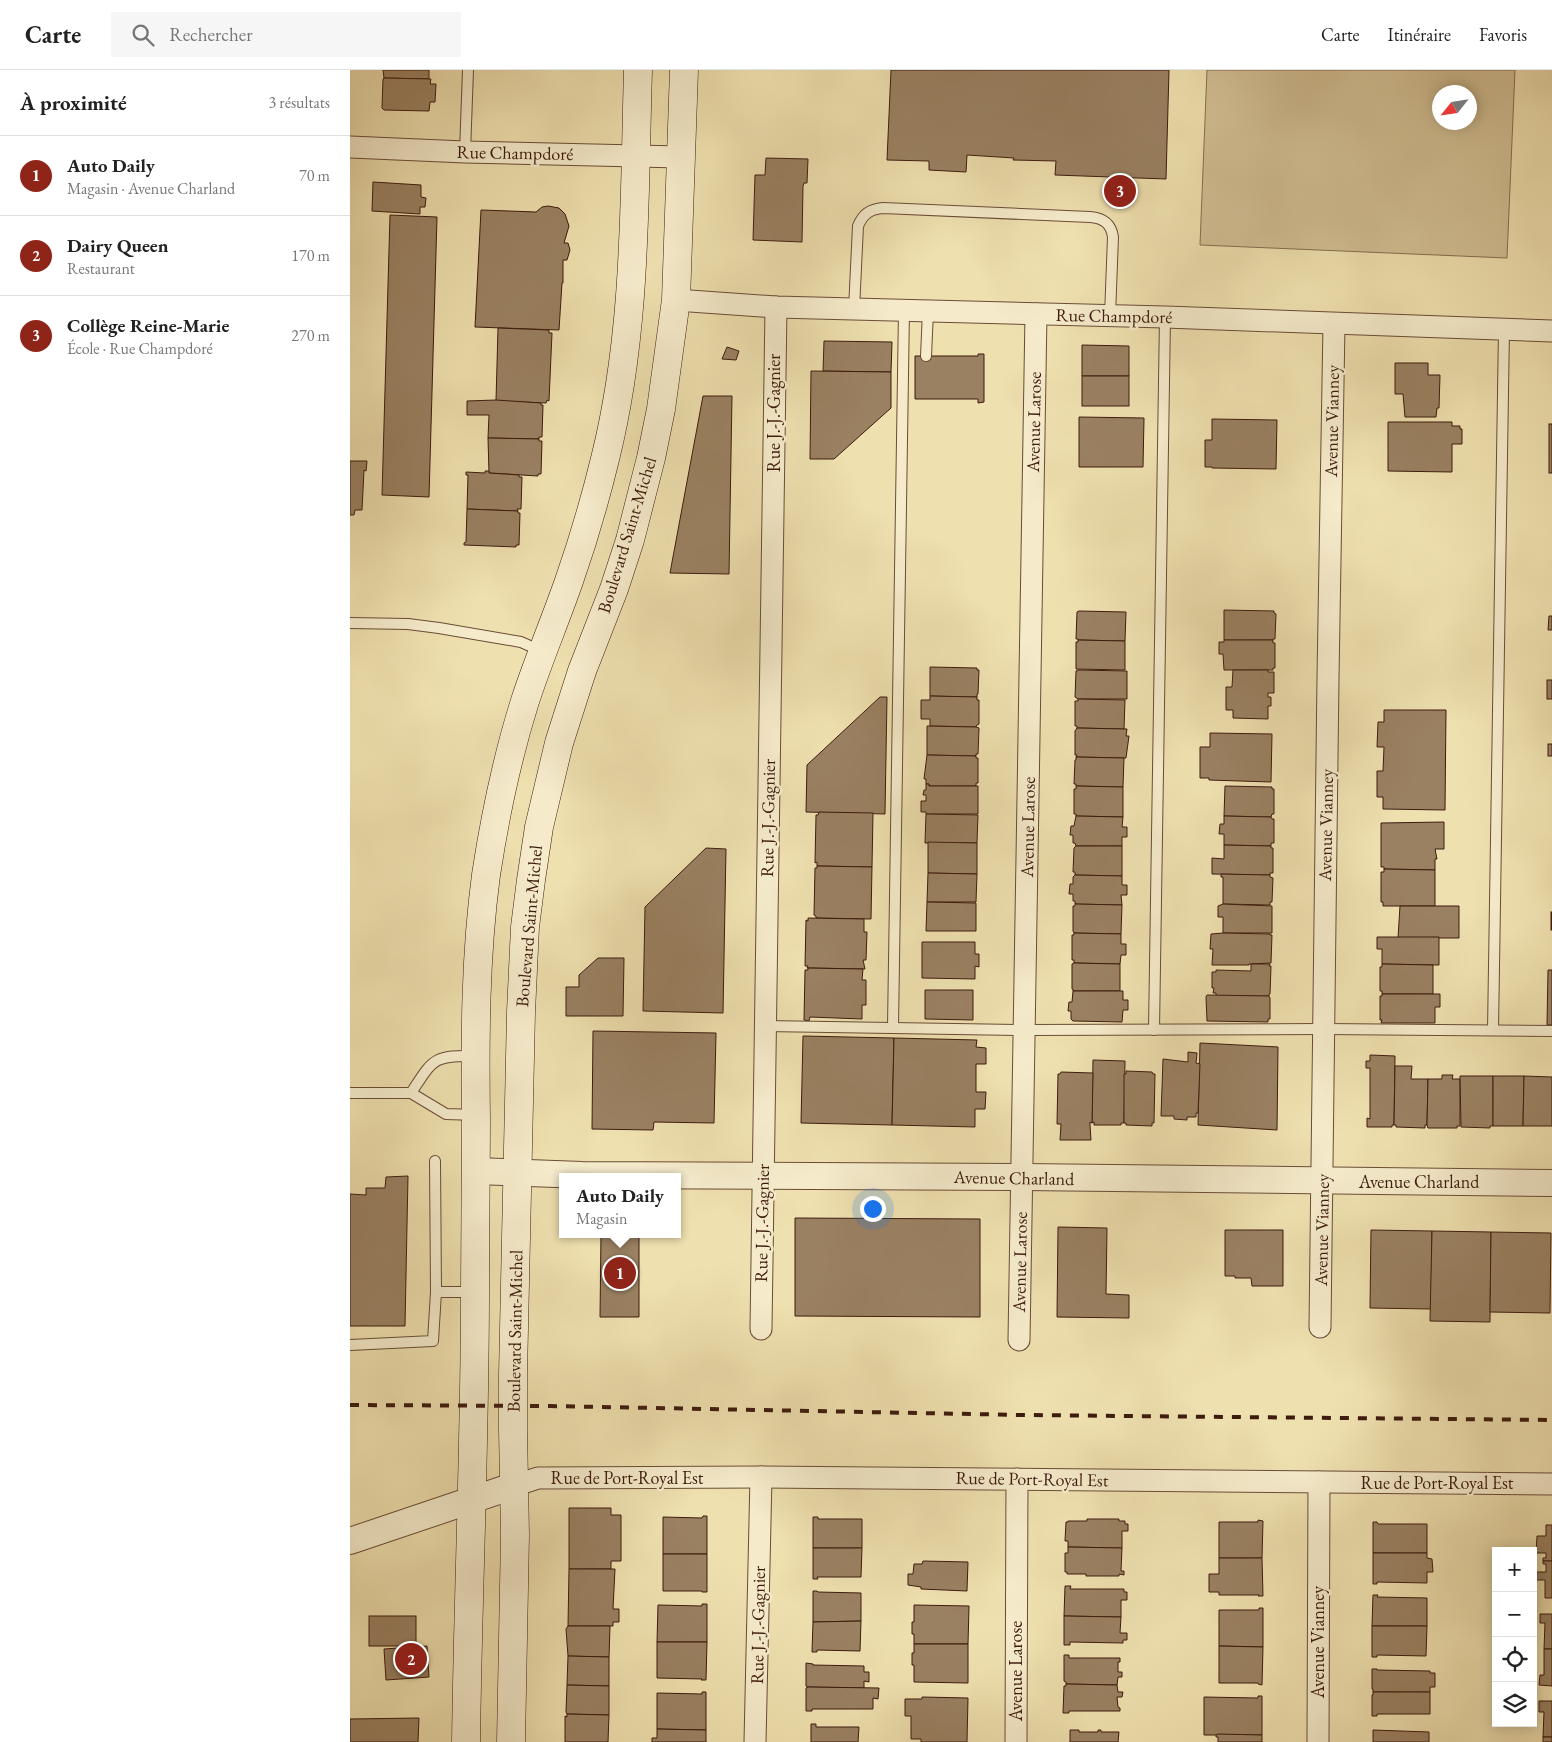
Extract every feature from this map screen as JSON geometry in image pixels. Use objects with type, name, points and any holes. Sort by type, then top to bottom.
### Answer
[{"type":"main road","points":[[466,1742],[474,1437],[477,976],[481,921],[493,835],[504,775],[542,651],[568,584],[588,521],[611,430],[621,377],[629,304],[638,70]]},
{"type":"main road","name":"Boulevard Saint-Michel","points":[[512,1742],[515,1535],[513,1486],[514,1374],[521,1026],[528,904],[539,827],[550,778],[582,671],[617,581],[637,514],[664,396],[676,300],[684,70]]},
{"type":"street","name":"Rue Champdoré","points":[[350,148],[680,157]]},
{"type":"street","name":"Rue Champdoré","points":[[676,300],[854,309],[1165,317],[1552,331]]},
{"type":"street","name":"Rue J.-J.-Gagnier","points":[[761,1329],[776,306]]},
{"type":"street","name":"Avenue Larose","points":[[1019,1340],[1036,314]]},
{"type":"street","name":"Avenue Vianney","points":[[1320,1327],[1334,324]]},
{"type":"street","name":"Avenue Charland","points":[[476,1171],[559,1174]]},
{"type":"street","name":"Avenue Charland","points":[[681,1176],[1552,1184]]},
{"type":"street","name":"Rue J.-J.-Gagnier","points":[[756,1742],[761,1477]]},
{"type":"street","name":"Rue de Port-Royal Est","points":[[513,1486],[538,1478],[761,1477],[1552,1484]]},
{"type":"street","name":"Avenue Larose","points":[[1016,1742],[1018,1479]]},
{"type":"street","name":"Avenue Vianney","points":[[1318,1742],[1319,1482]]},
{"type":"street","points":[[350,1541],[513,1486]]},
{"type":"lane","points":[[465,152],[468,70]]},
{"type":"lane","points":[[854,309],[858,226],[867,212],[883,208],[1090,217],[1103,220],[1110,227],[1112,237],[1110,316]]},
{"type":"lane","points":[[893,1028],[904,310]]},
{"type":"lane","points":[[926,356],[928,311]]},
{"type":"lane","points":[[1154,1030],[1165,317]]},
{"type":"lane","points":[[1493,1030],[1504,329]]},
{"type":"lane","points":[[350,623],[408,624],[438,628],[521,642],[542,651]]},
{"type":"lane","points":[[765,1026],[1024,1030],[1324,1029],[1552,1031]]},
{"type":"lane","points":[[412,1093],[437,1059],[452,1055],[476,1056]]},
{"type":"lane","points":[[350,1093],[412,1093],[446,1114],[476,1115]]},
{"type":"lane","points":[[350,1345],[433,1341],[436,1292],[435,1161]]},
{"type":"lane","points":[[436,1292],[475,1292]]},
{"type":"shaded area","points":[[1207,70],[1515,70],[1507,258],[1200,245]]},
{"type":"building","points":[[383,70],[429,70],[429,79],[384,78]]},
{"type":"building","points":[[891,70],[1169,70],[1166,179],[1055,175],[1056,161],[1013,160],[1014,158],[967,155],[966,172],[929,170],[929,161],[887,160]]},
{"type":"building","points":[[384,78],[431,79],[430,84],[436,84],[435,102],[430,102],[429,111],[384,110],[382,108]]},
{"type":"building","points":[[766,158],[808,159],[807,183],[804,183],[803,186],[802,242],[753,240],[755,175],[765,175]]},
{"type":"building","points":[[373,182],[421,185],[421,197],[426,198],[425,207],[420,207],[420,214],[372,211]]},
{"type":"building","points":[[542,207],[559,208],[565,214],[569,226],[564,243],[568,243],[570,250],[567,260],[563,260],[559,330],[475,327],[481,210],[536,212]]},
{"type":"building","points":[[390,215],[437,217],[429,497],[382,495]]},
{"type":"building","points":[[498,328],[549,330],[549,333],[552,333],[549,401],[547,400],[546,403],[496,401]]},
{"type":"building","points":[[824,341],[892,342],[891,372],[823,371]]},
{"type":"building","points":[[1082,345],[1129,346],[1129,376],[1082,376]]},
{"type":"building","points":[[727,347],[739,351],[736,360],[722,359]]},
{"type":"building","points":[[978,354],[984,354],[984,402],[978,403],[978,399],[915,399],[915,356],[978,356]]},
{"type":"building","points":[[1395,363],[1428,363],[1428,375],[1440,375],[1439,408],[1437,408],[1436,417],[1405,417],[1403,394],[1395,394]]},
{"type":"building","points":[[811,371],[891,372],[891,408],[834,459],[810,459]]},
{"type":"building","points":[[1082,376],[1129,376],[1129,406],[1082,406]]},
{"type":"building","points":[[703,396],[732,396],[729,574],[670,573]]},
{"type":"building","points":[[496,400],[541,403],[543,405],[542,437],[539,437],[539,439],[488,438],[489,415],[467,415],[467,401]]},
{"type":"building","points":[[1079,417],[1144,418],[1143,467],[1079,467]]},
{"type":"building","points":[[1212,419],[1277,420],[1276,469],[1205,467],[1205,440],[1212,440]]},
{"type":"building","points":[[1388,422],[1452,422],[1452,426],[1460,426],[1460,429],[1462,429],[1462,444],[1452,444],[1452,472],[1388,471]]},
{"type":"building","points":[[1549,424],[1552,424],[1552,473],[1549,473]]},
{"type":"building","points":[[488,438],[539,439],[539,441],[542,441],[541,474],[538,474],[538,476],[489,473]]},
{"type":"building","points":[[350,461],[367,461],[366,471],[364,470],[362,510],[355,510],[354,515],[350,515]]},
{"type":"building","points":[[485,471],[522,477],[521,509],[517,509],[518,511],[467,509],[468,475],[466,475],[466,472],[485,473]]},
{"type":"building","points":[[467,509],[518,511],[520,513],[519,545],[516,545],[516,547],[464,545],[466,542]]},
{"type":"building","points":[[1224,610],[1274,611],[1276,614],[1275,639],[1224,640]]},
{"type":"building","points":[[1077,612],[1126,612],[1125,641],[1076,639]]},
{"type":"building","points":[[1549,616],[1552,616],[1552,630],[1548,630]]},
{"type":"building","points":[[1078,640],[1125,641],[1125,670],[1076,669],[1076,642]]},
{"type":"building","points":[[1224,640],[1273,640],[1273,643],[1275,643],[1275,668],[1273,670],[1224,670],[1223,654],[1219,654],[1219,642],[1224,642]]},
{"type":"building","points":[[930,667],[977,668],[979,670],[977,697],[930,696]]},
{"type":"building","points":[[1233,670],[1268,670],[1268,672],[1274,672],[1274,693],[1268,693],[1268,697],[1271,697],[1271,706],[1268,706],[1268,719],[1233,718],[1233,710],[1226,710],[1226,687],[1232,687]]},
{"type":"building","points":[[1076,671],[1127,671],[1127,699],[1078,699],[1075,697]]},
{"type":"building","points":[[1547,680],[1552,680],[1552,699],[1547,699]]},
{"type":"building","points":[[930,696],[977,697],[977,700],[979,700],[979,724],[976,727],[930,726],[930,719],[921,719],[921,700],[930,700]]},
{"type":"building","points":[[880,697],[887,697],[885,814],[806,812],[807,765]]},
{"type":"building","points":[[1078,699],[1125,700],[1124,729],[1077,728],[1075,726],[1075,701],[1078,701]]},
{"type":"building","points":[[1384,710],[1446,710],[1445,810],[1383,809],[1383,797],[1377,797],[1377,771],[1383,771],[1384,747],[1377,747],[1378,722],[1384,722]]},
{"type":"building","points":[[927,726],[979,728],[978,754],[976,756],[927,755]]},
{"type":"building","points":[[1077,728],[1127,729],[1126,736],[1129,736],[1126,758],[1076,757],[1075,731]]},
{"type":"building","points":[[1210,733],[1272,734],[1271,782],[1200,778],[1200,747],[1210,747]]},
{"type":"building","points":[[1548,744],[1552,744],[1552,756],[1548,756]]},
{"type":"building","points":[[927,755],[976,756],[978,758],[978,783],[976,783],[976,786],[929,786],[929,784],[926,784],[926,779],[924,779]]},
{"type":"building","points":[[1076,757],[1124,758],[1123,787],[1076,786],[1074,784]]},
{"type":"building","points":[[926,784],[929,784],[929,786],[978,786],[978,814],[926,814],[926,812],[921,812],[921,801],[926,801],[926,795],[923,795],[924,790],[926,790]]},
{"type":"building","points":[[1076,786],[1123,787],[1123,817],[1076,816],[1074,814],[1074,789],[1076,789]]},
{"type":"building","points":[[1225,786],[1272,787],[1274,789],[1274,814],[1271,817],[1224,816]]},
{"type":"building","points":[[819,812],[873,813],[872,867],[817,866],[817,862],[815,863],[816,815]]},
{"type":"building","points":[[926,814],[978,815],[977,843],[925,843]]},
{"type":"building","points":[[1076,816],[1123,817],[1122,827],[1127,827],[1127,837],[1122,837],[1122,846],[1076,846],[1073,843],[1073,835],[1070,835],[1071,826],[1074,826]]},
{"type":"building","points":[[1224,816],[1271,817],[1274,819],[1274,843],[1271,843],[1271,846],[1224,845],[1224,834],[1219,834],[1220,824],[1224,824]]},
{"type":"building","points":[[1444,822],[1444,849],[1435,849],[1437,859],[1435,859],[1435,870],[1384,869],[1384,867],[1381,867],[1381,823]]},
{"type":"building","points":[[928,842],[977,843],[977,874],[928,873]]},
{"type":"building","points":[[1224,845],[1271,846],[1273,848],[1273,873],[1270,873],[1270,875],[1212,874],[1212,858],[1224,859]]},
{"type":"building","points":[[1076,846],[1122,846],[1122,876],[1075,875],[1075,872],[1073,872],[1074,848]]},
{"type":"building","points":[[706,848],[726,849],[723,1013],[643,1011],[645,907]]},
{"type":"building","points":[[817,866],[872,867],[871,919],[816,918],[814,915],[815,868]]},
{"type":"building","points":[[1384,869],[1435,870],[1435,906],[1383,906],[1383,902],[1381,902],[1381,872],[1384,872]]},
{"type":"building","points":[[928,873],[977,874],[976,902],[927,902]]},
{"type":"building","points":[[1221,874],[1270,875],[1273,878],[1272,902],[1270,902],[1270,905],[1223,904],[1223,877],[1221,877]]},
{"type":"building","points":[[1075,875],[1122,876],[1122,885],[1127,885],[1127,895],[1121,895],[1122,905],[1075,904],[1073,894],[1069,894],[1070,884],[1073,884],[1073,877]]},
{"type":"building","points":[[927,902],[976,903],[976,931],[926,931]]},
{"type":"building","points":[[1075,904],[1122,905],[1121,934],[1074,933],[1073,906]]},
{"type":"building","points":[[1223,904],[1272,906],[1272,933],[1223,933],[1223,917],[1218,917],[1218,906]]},
{"type":"building","points":[[1400,906],[1459,906],[1459,938],[1398,938]]},
{"type":"building","points":[[1552,912],[1552,930],[1551,930]]},
{"type":"building","points":[[808,918],[864,919],[864,932],[867,932],[866,960],[863,960],[865,969],[807,968],[808,966],[805,966],[806,920],[808,921]]},
{"type":"building","points":[[1074,933],[1121,934],[1121,944],[1126,944],[1126,955],[1121,955],[1120,964],[1074,963],[1074,960],[1072,960],[1072,935]]},
{"type":"building","points":[[1211,934],[1272,935],[1271,963],[1212,965],[1213,949],[1210,949]]},
{"type":"building","points":[[1377,937],[1439,937],[1439,965],[1382,964],[1382,949],[1377,949]]},
{"type":"building","points":[[922,942],[975,942],[975,954],[979,954],[979,967],[975,966],[975,979],[922,978]]},
{"type":"building","points":[[598,958],[624,958],[623,1016],[566,1016],[566,987],[579,987],[579,975]]},
{"type":"building","points":[[1072,964],[1120,964],[1120,991],[1073,991]]},
{"type":"building","points":[[1251,964],[1270,964],[1269,996],[1216,996],[1216,993],[1213,993],[1212,972],[1216,972],[1216,970],[1251,971]]},
{"type":"building","points":[[1382,964],[1433,965],[1433,994],[1382,994],[1382,991],[1380,991],[1380,967],[1382,967]]},
{"type":"building","points":[[808,968],[863,969],[862,980],[866,980],[866,1005],[862,1005],[862,1019],[810,1017],[809,1021],[804,1020],[805,970],[808,970]]},
{"type":"building","points":[[1548,970],[1552,970],[1552,1025],[1547,1025]]},
{"type":"building","points":[[925,990],[973,990],[973,1020],[925,1019]]},
{"type":"building","points":[[1073,991],[1123,991],[1123,1000],[1128,1000],[1128,1010],[1123,1010],[1122,1022],[1073,1021],[1071,1019],[1071,1011],[1068,1011],[1069,1002],[1072,1002]]},
{"type":"building","points":[[1382,994],[1440,994],[1440,1007],[1435,1007],[1435,1023],[1381,1023],[1380,996]]},
{"type":"building","points":[[1207,995],[1269,996],[1270,1019],[1268,1019],[1268,1022],[1207,1021]]},
{"type":"building","points":[[593,1031],[716,1033],[714,1123],[654,1122],[653,1130],[592,1129]]},
{"type":"building","points":[[803,1036],[894,1038],[892,1125],[801,1123]]},
{"type":"building","points":[[894,1038],[977,1040],[976,1047],[986,1048],[986,1064],[976,1064],[976,1092],[986,1092],[985,1109],[975,1109],[975,1127],[892,1125]]},
{"type":"building","points":[[1200,1043],[1278,1047],[1277,1130],[1198,1125]]},
{"type":"building","points":[[1188,1052],[1197,1053],[1196,1063],[1200,1064],[1198,1113],[1196,1113],[1196,1117],[1187,1117],[1187,1120],[1174,1119],[1174,1116],[1161,1116],[1163,1059],[1188,1062]]},
{"type":"building","points":[[1370,1055],[1395,1056],[1394,1125],[1392,1127],[1367,1127],[1367,1118],[1370,1119],[1370,1068],[1366,1068],[1366,1061],[1370,1061]]},
{"type":"building","points":[[1093,1060],[1125,1061],[1124,1123],[1121,1123],[1121,1125],[1094,1125],[1094,1122],[1092,1123]]},
{"type":"building","points":[[1395,1066],[1412,1066],[1411,1079],[1428,1079],[1427,1125],[1425,1125],[1425,1128],[1396,1127],[1394,1125]]},
{"type":"building","points":[[1126,1071],[1152,1072],[1155,1074],[1154,1123],[1152,1123],[1152,1126],[1126,1125],[1124,1123],[1124,1074],[1126,1074]]},
{"type":"building","points":[[1061,1072],[1093,1073],[1092,1123],[1090,1122],[1091,1140],[1060,1140],[1061,1124],[1057,1124],[1058,1074]]},
{"type":"building","points":[[1442,1075],[1453,1075],[1452,1079],[1460,1079],[1460,1126],[1457,1126],[1457,1128],[1428,1128],[1427,1125],[1428,1079],[1442,1079]]},
{"type":"building","points":[[1460,1076],[1493,1076],[1493,1126],[1490,1126],[1490,1128],[1461,1127]]},
{"type":"building","points":[[1493,1076],[1524,1076],[1523,1126],[1493,1126]]},
{"type":"building","points":[[1524,1076],[1552,1077],[1552,1126],[1523,1126]]},
{"type":"building","points":[[408,1176],[405,1326],[350,1326],[350,1194],[366,1195],[366,1188],[385,1188],[386,1177]]},
{"type":"building","points":[[795,1218],[980,1219],[980,1317],[795,1316]]},
{"type":"building","points":[[1058,1227],[1107,1228],[1106,1294],[1129,1295],[1129,1318],[1057,1317]]},
{"type":"building","points":[[1225,1230],[1283,1230],[1283,1286],[1252,1286],[1251,1278],[1225,1276]]},
{"type":"building","points":[[1371,1230],[1432,1231],[1431,1309],[1370,1308]]},
{"type":"building","points":[[1432,1231],[1491,1232],[1490,1322],[1430,1321]]},
{"type":"building","points":[[1491,1232],[1551,1233],[1550,1313],[1490,1312]]},
{"type":"building","points":[[601,1238],[639,1238],[639,1317],[600,1317]]},
{"type":"building","points":[[569,1508],[611,1508],[611,1515],[621,1515],[621,1561],[611,1561],[611,1569],[569,1569]]},
{"type":"building","points":[[707,1516],[707,1554],[663,1554],[663,1517],[702,1518]]},
{"type":"building","points":[[813,1517],[818,1517],[818,1519],[862,1519],[862,1548],[813,1548]]},
{"type":"building","points":[[1087,1519],[1119,1519],[1119,1521],[1125,1521],[1125,1524],[1128,1524],[1128,1531],[1122,1531],[1122,1548],[1068,1547],[1068,1541],[1065,1541],[1066,1522],[1087,1521]]},
{"type":"building","points":[[1258,1520],[1263,1521],[1262,1558],[1219,1558],[1219,1522],[1258,1522]]},
{"type":"building","points":[[1373,1522],[1378,1524],[1427,1524],[1427,1553],[1373,1553]]},
{"type":"building","points":[[1546,1525],[1552,1525],[1552,1561],[1543,1561],[1543,1558],[1546,1558],[1546,1553],[1537,1553],[1537,1536],[1546,1536]]},
{"type":"building","points":[[1068,1547],[1122,1548],[1121,1571],[1124,1571],[1124,1575],[1086,1576],[1086,1574],[1067,1574],[1065,1572],[1065,1553],[1068,1553]]},
{"type":"building","points":[[813,1548],[862,1548],[861,1577],[817,1577],[818,1579],[813,1579]]},
{"type":"building","points":[[1373,1553],[1427,1553],[1427,1558],[1432,1559],[1433,1572],[1427,1572],[1427,1583],[1377,1582],[1377,1584],[1373,1584]]},
{"type":"building","points":[[663,1554],[707,1554],[707,1592],[663,1591]]},
{"type":"building","points":[[1219,1558],[1262,1558],[1263,1596],[1219,1595],[1219,1592],[1209,1592],[1209,1574],[1219,1574]]},
{"type":"building","points":[[923,1561],[968,1562],[967,1591],[921,1589],[921,1587],[908,1585],[908,1574],[913,1574],[914,1564],[922,1564]]},
{"type":"building","points":[[1543,1561],[1552,1561],[1552,1598],[1545,1598],[1545,1580],[1537,1580],[1537,1572],[1546,1572],[1546,1564],[1543,1564]]},
{"type":"building","points":[[569,1569],[615,1569],[613,1609],[619,1609],[619,1622],[613,1622],[613,1626],[568,1626]]},
{"type":"building","points":[[1065,1586],[1071,1586],[1070,1589],[1124,1589],[1124,1592],[1127,1592],[1127,1600],[1121,1600],[1121,1617],[1064,1616]]},
{"type":"building","points":[[813,1591],[861,1593],[861,1621],[813,1622]]},
{"type":"building","points":[[1373,1595],[1378,1595],[1377,1597],[1427,1598],[1427,1626],[1372,1626]]},
{"type":"building","points":[[702,1604],[707,1604],[707,1642],[657,1642],[658,1605],[702,1606]]},
{"type":"building","points":[[914,1605],[969,1606],[968,1644],[914,1644],[912,1622],[914,1622]]},
{"type":"building","points":[[1259,1608],[1263,1608],[1263,1647],[1219,1646],[1219,1610],[1259,1610]]},
{"type":"building","points":[[1540,1614],[1552,1614],[1552,1649],[1544,1649],[1545,1623],[1540,1623]]},
{"type":"building","points":[[369,1616],[416,1616],[416,1646],[369,1646]]},
{"type":"building","points":[[1064,1616],[1121,1617],[1120,1633],[1127,1633],[1127,1640],[1123,1640],[1123,1643],[1070,1642],[1070,1645],[1064,1645]]},
{"type":"building","points":[[861,1621],[860,1651],[817,1650],[817,1652],[812,1652],[813,1622]]},
{"type":"building","points":[[568,1626],[610,1626],[609,1657],[568,1656],[566,1629]]},
{"type":"building","points":[[1372,1626],[1427,1626],[1426,1656],[1377,1655],[1377,1657],[1372,1657]]},
{"type":"building","points":[[657,1642],[707,1642],[706,1680],[657,1678]]},
{"type":"building","points":[[914,1644],[968,1644],[968,1683],[914,1682],[912,1653],[914,1653]]},
{"type":"building","points":[[427,1646],[429,1677],[386,1680],[384,1649]]},
{"type":"building","points":[[1219,1646],[1263,1647],[1262,1685],[1258,1683],[1219,1683]]},
{"type":"building","points":[[1544,1649],[1552,1649],[1552,1686],[1539,1685],[1540,1675],[1544,1675]]},
{"type":"building","points":[[1064,1655],[1069,1655],[1069,1658],[1120,1658],[1118,1672],[1122,1672],[1122,1677],[1118,1677],[1117,1685],[1066,1684],[1064,1681]]},
{"type":"building","points":[[568,1656],[609,1657],[609,1686],[567,1685]]},
{"type":"building","points":[[806,1663],[813,1665],[864,1666],[864,1672],[869,1672],[869,1682],[864,1681],[864,1688],[808,1687],[806,1686]]},
{"type":"building","points":[[1372,1669],[1430,1671],[1430,1673],[1435,1673],[1435,1687],[1430,1687],[1430,1692],[1373,1692]]},
{"type":"building","points":[[1066,1684],[1117,1685],[1118,1692],[1123,1692],[1122,1697],[1117,1697],[1120,1711],[1069,1711],[1069,1713],[1063,1713],[1064,1686]]},
{"type":"building","points":[[567,1685],[609,1686],[609,1715],[567,1714]]},
{"type":"building","points":[[806,1688],[879,1688],[878,1699],[873,1698],[873,1709],[812,1709],[812,1711],[806,1711]]},
{"type":"building","points":[[702,1692],[706,1692],[706,1730],[657,1729],[657,1693],[702,1694]]},
{"type":"building","points":[[1373,1692],[1430,1692],[1430,1714],[1377,1714],[1377,1716],[1372,1716]]},
{"type":"building","points":[[1258,1696],[1262,1696],[1262,1735],[1204,1735],[1204,1697],[1258,1698]]},
{"type":"building","points":[[922,1697],[968,1698],[967,1742],[921,1742],[921,1739],[911,1739],[911,1716],[905,1716],[905,1699],[922,1699]]},
{"type":"building","points":[[1539,1701],[1552,1701],[1552,1737],[1543,1737],[1544,1712],[1539,1712]]},
{"type":"building","points":[[567,1714],[609,1715],[608,1742],[565,1742],[565,1716],[567,1717]]},
{"type":"building","points":[[419,1718],[418,1742],[350,1742],[350,1719]]},
{"type":"building","points":[[811,1724],[816,1724],[816,1727],[859,1727],[858,1742],[811,1742]]},
{"type":"building","points":[[657,1729],[706,1730],[706,1742],[652,1742],[652,1738],[657,1738]]},
{"type":"building","points":[[1070,1730],[1079,1730],[1079,1732],[1098,1732],[1098,1730],[1101,1730],[1101,1732],[1119,1732],[1118,1742],[1070,1742]]},
{"type":"building","points":[[1373,1730],[1429,1732],[1429,1742],[1373,1742]]},
{"type":"building","points":[[1216,1735],[1262,1735],[1262,1742],[1218,1742]]},
{"type":"building","points":[[1543,1737],[1552,1737],[1552,1742],[1543,1742]]},
{"type":"railway","points":[[350,1405],[550,1406],[1022,1415],[1552,1420]]},
{"type":"place","name":"Collège Reine-Marie","points":[[1120,191]]},
{"type":"place","name":"Auto Daily","points":[[620,1273]]},
{"type":"place","name":"Dairy Queen","points":[[411,1659]]}]
